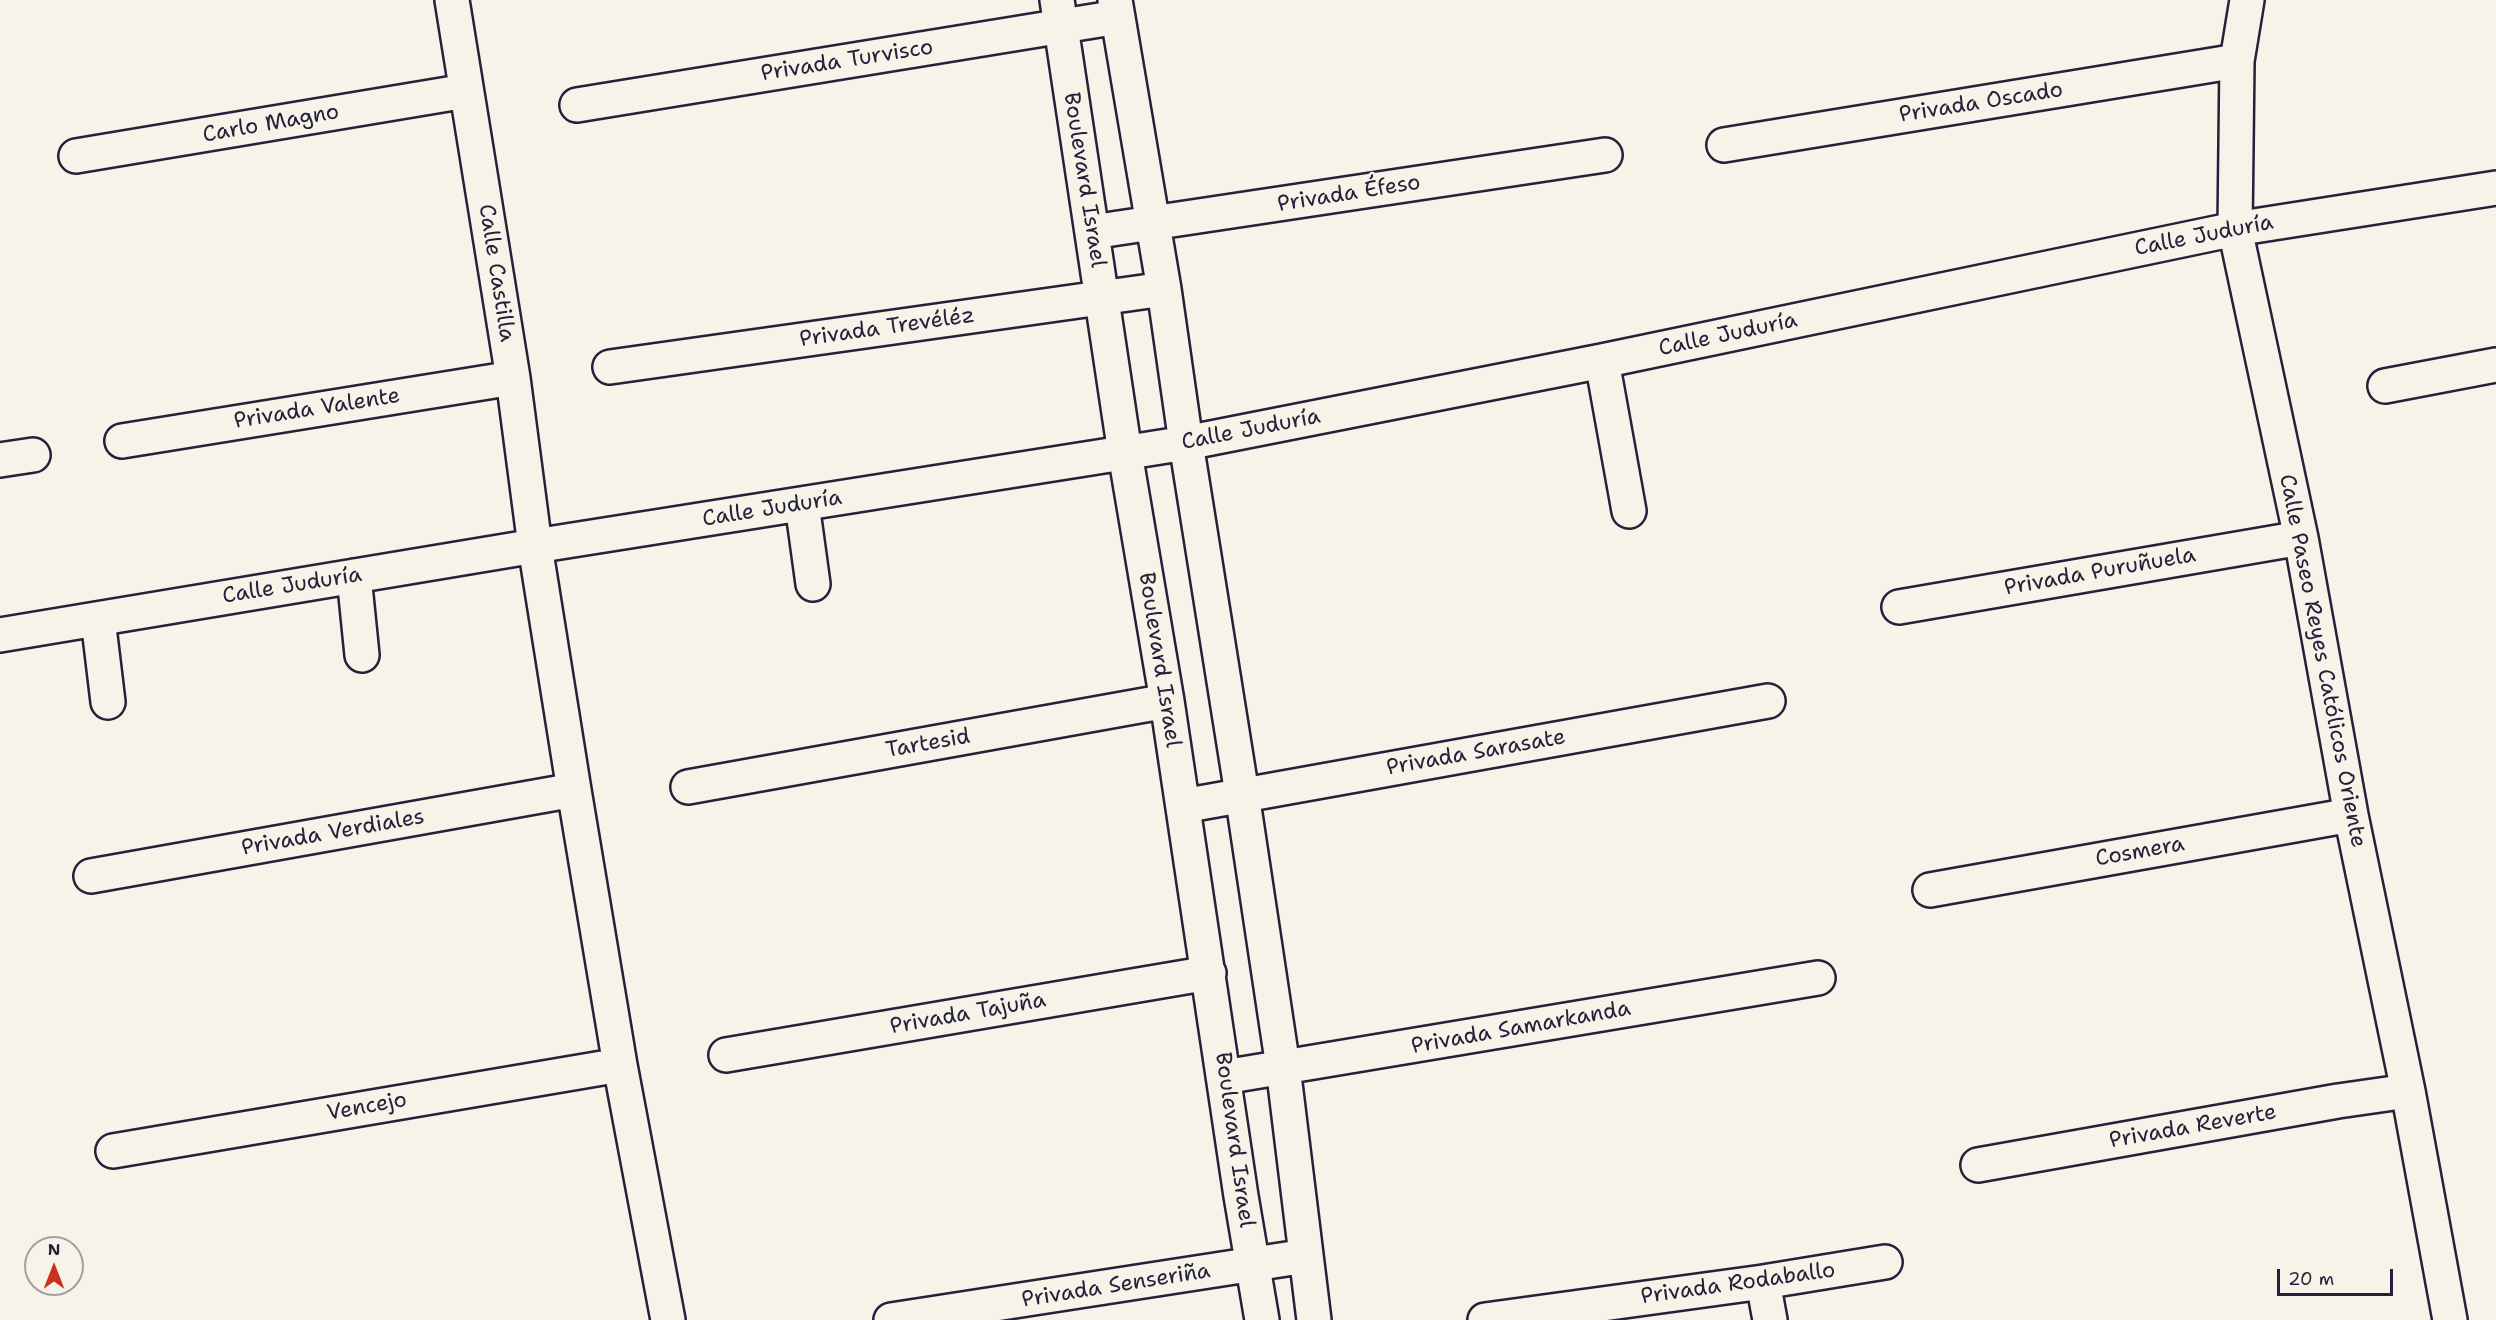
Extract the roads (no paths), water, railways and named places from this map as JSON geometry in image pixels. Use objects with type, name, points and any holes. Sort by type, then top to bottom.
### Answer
[{"type":"street","name":"Calle Castilla","points":[[452,0],[513,378],[535,546],[574,790],[620,1065],[668,1320]]},
{"type":"street","name":"Calle Paseo Reyes Católicos Oriente","points":[[2247,0],[2237,61],[2235,228],[2301,538],[2351,815],[2408,1091],[2450,1320]]},
{"type":"street","name":"Privada Turvisco","points":[[577,105],[1059,13],[1117,9]]},
{"type":"street","points":[[1117,9],[1164,289],[1242,794],[1283,1067],[1314,1320]]},
{"type":"street","name":"Boulevard Israel","points":[[1059,13],[1125,453],[1167,701],[1262,1320]]},
{"type":"street","name":"Privada Oscado","points":[[1724,145],[2237,61]]},
{"type":"street","name":"Carlo Magno","points":[[76,156],[466,91]]},
{"type":"street","name":"Privada Éfeso","points":[[1092,232],[1605,155]]},
{"type":"street","name":"Calle Juduría","points":[[0,635],[535,546],[1186,443],[1602,361],[2235,228],[2496,188]]},
{"type":"street","name":"Privada Trevéléz","points":[[610,367],[1164,289]]},
{"type":"street","points":[[1602,361],[1629,511]]},
{"type":"street","points":[[2385,386],[2496,365]]},
{"type":"street","name":"Privada Valente","points":[[122,441],[513,378]]},
{"type":"street","points":[[0,460],[33,455]]},
{"type":"street","points":[[802,504],[813,584]]},
{"type":"street","name":"Privada Puruñuela","points":[[1899,607],[2301,538]]},
{"type":"street","points":[[354,576],[362,654]]},
{"type":"street","points":[[98,619],[108,702]]},
{"type":"street","name":"Tartesid","points":[[688,787],[1167,701]]},
{"type":"street","name":"Privada Sarasate","points":[[1183,806],[1768,701]]},
{"type":"street","name":"Privada Verdiales","points":[[91,876],[574,790]]},
{"type":"street","name":"Cosmera","points":[[1930,890],[2351,815]]},
{"type":"street","name":"Privada Tajuña","points":[[726,1055],[1209,973]]},
{"type":"street","name":"Privada Samarkanda","points":[[1224,1077],[1818,978]]},
{"type":"street","name":"Vencejo","points":[[113,1151],[620,1065]]},
{"type":"street","name":"Privada Reverte","points":[[1978,1165],[2327,1103],[2408,1091]]},
{"type":"street","name":"Privada Senseriña","points":[[891,1320],[1306,1256]]},
{"type":"street","name":"Privada Rodaballo","points":[[1485,1320],[1763,1282],[1884,1262]]},
{"type":"street","points":[[1763,1282],[1770,1320]]}]
